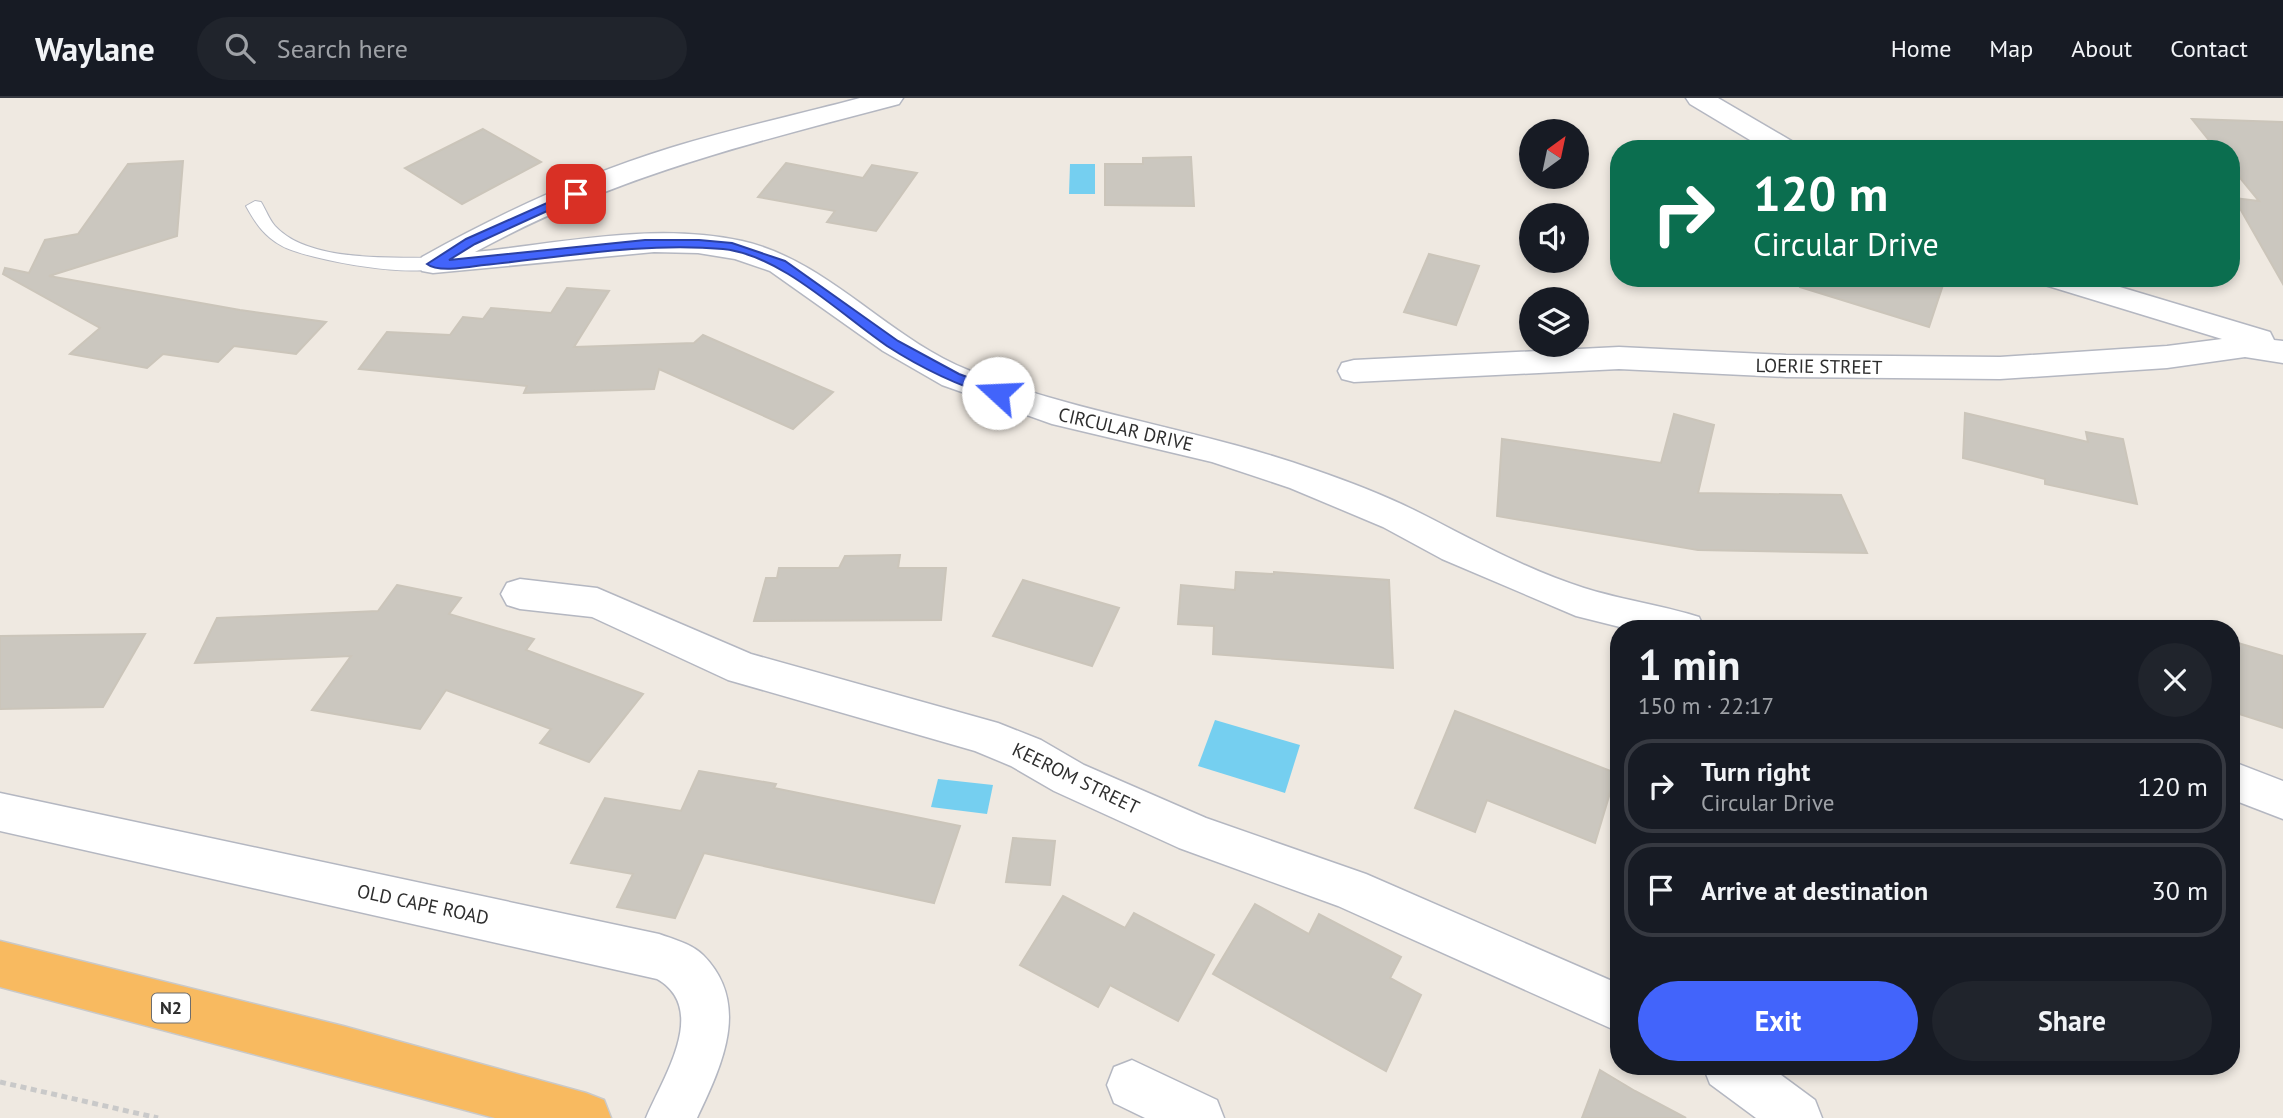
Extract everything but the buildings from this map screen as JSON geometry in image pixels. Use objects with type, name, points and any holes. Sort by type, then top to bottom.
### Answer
[{"type":"highway","name":"N2","points":[[0,964],[343,1051],[586,1118]]},
{"type":"street","points":[[433,264],[470,241],[529,213],[647,165],[890,98]]},
{"type":"street","points":[[1699,98],[1770,140]]},
{"type":"street","name":"CIRCULAR DRIVE","points":[[433,264],[466,263],[645,244],[721,245],[760,255],[780,264],[894,344],[954,377],[1064,416],[1217,451],[1303,479],[1396,517],[1455,549],[1576,600],[1654,620]]},
{"type":"street","points":[[2086,287],[2283,346]]},
{"type":"street","name":"LOERIE STREET","points":[[1354,371],[1619,358],[1786,366],[2000,368],[2167,357],[2245,346],[2283,352]]},
{"type":"street","name":"KEEROM STREET","points":[[520,594],[597,603],[742,668],[983,735],[1026,753],[1069,778],[1195,834],[1350,889],[1610,1004]]},
{"type":"street","points":[[2240,783],[2283,800]]},
{"type":"street","name":"OLD CAPE ROAD","points":[[0,812],[659,956],[687,971],[704,998],[707,1023],[703,1046],[671,1118]]},
{"type":"street","points":[[1740,1075],[1797,1118]]},
{"type":"street","points":[[1132,1085],[1199,1118]]},
{"type":"lane","points":[[255,206],[270,232],[300,249],[373,262],[433,264]]},
{"type":"path","points":[[0,1082],[158,1118]]},
{"type":"water","points":[[1070,164],[1095,164],[1095,194],[1069,194]]},
{"type":"water","points":[[1215,720],[1300,745],[1285,793],[1198,766]]},
{"type":"water","points":[[938,779],[993,785],[987,814],[931,807]]},
{"type":"route","points":[[576,194],[470,241],[433,264],[466,263],[645,244],[699,243],[732,246],[780,264],[894,344],[954,377],[998,393]]}]
